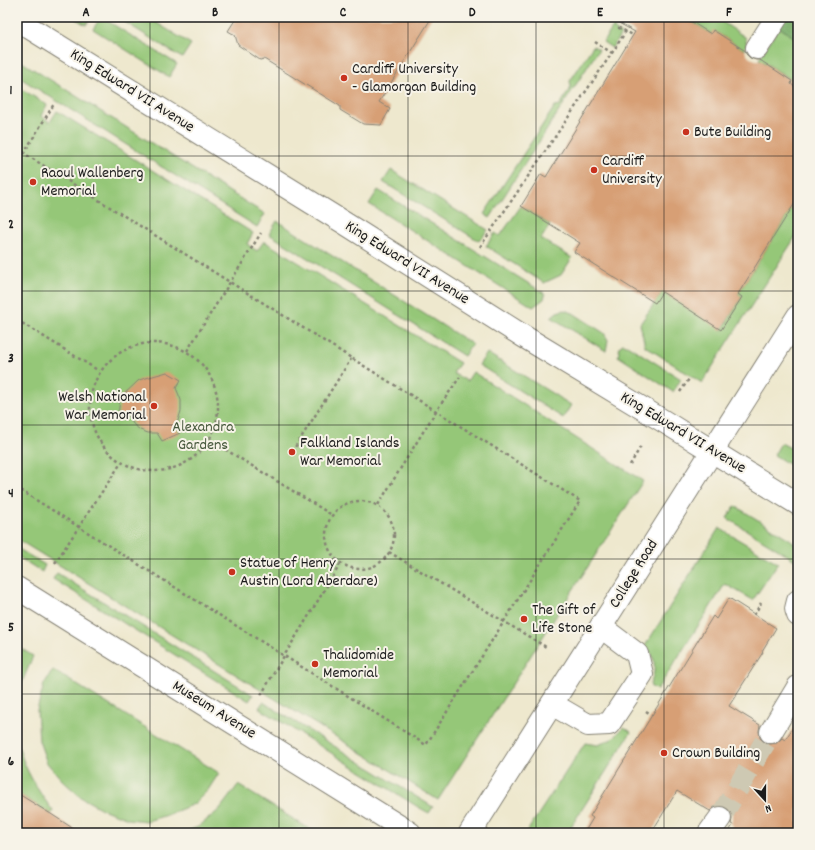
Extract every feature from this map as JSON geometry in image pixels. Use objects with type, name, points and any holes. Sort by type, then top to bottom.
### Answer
[{"type":"street","points":[[757,48],[777,17]]},
{"type":"street","name":"King Edward VII Avenue","points":[[17,20],[340,220],[523,336],[798,504]]},
{"type":"street","name":"College Road","points":[[470,833],[798,316]]},
{"type":"street","name":"Museum Avenue","points":[[17,588],[410,833]]},
{"type":"street","points":[[798,601],[796,609],[798,615]]},
{"type":"street","points":[[552,704],[588,725],[609,724],[642,674],[637,654],[601,627]]},
{"type":"street","points":[[771,732],[798,687]]},
{"type":"path","points":[[610,22],[614,17]]},
{"type":"path","points":[[626,17],[619,28],[633,35]]},
{"type":"path","points":[[480,247],[626,32]]},
{"type":"path","points":[[596,42],[612,53]]},
{"type":"path","points":[[17,164],[54,104]]},
{"type":"path","points":[[17,149],[580,502],[426,745],[17,488]]},
{"type":"path","points":[[187,351],[261,233]]},
{"type":"path","points":[[17,320],[99,371]]},
{"type":"path","points":[[148,342],[168,343],[187,351],[203,364],[214,381],[219,400],[217,421],[210,440],[197,455],[180,466],[160,471],[153,471],[140,470],[121,463],[105,450],[94,433],[89,414],[91,393],[99,371],[110,358],[128,347],[148,342]]},
{"type":"path","points":[[292,452],[351,358]]},
{"type":"path","points":[[378,505],[436,411],[460,377]]},
{"type":"path","points":[[680,392],[689,379]]},
{"type":"path","points":[[210,440],[332,515]]},
{"type":"path","points":[[630,465],[641,446]]},
{"type":"path","points":[[55,563],[121,463]]},
{"type":"path","points":[[355,501],[367,501],[378,505],[386,512],[394,531],[393,542],[389,552],[382,560],[373,566],[362,569],[351,568],[341,563],[332,555],[327,545],[325,533],[328,522],[334,511],[344,504],[355,501]]},
{"type":"path","points":[[389,552],[546,647]]},
{"type":"path","points":[[261,696],[341,563]]},
{"type":"path","points":[[754,615],[761,603]]},
{"type":"green space","points":[[73,17],[91,17],[86,25]]},
{"type":"green space","points":[[101,17],[177,64],[169,77],[93,29]]},
{"type":"green space","points":[[117,17],[147,17],[191,44],[182,58]]},
{"type":"green space","points":[[620,17],[622,17],[614,29],[621,34],[612,48],[603,42]]},
{"type":"green space","points":[[684,17],[719,17],[718,19],[745,37],[746,44],[744,50],[714,31],[711,34]]},
{"type":"green space","points":[[785,17],[798,17],[798,40],[779,27]]},
{"type":"green space","points":[[779,27],[798,40],[798,89],[791,84],[792,80],[759,59]]},
{"type":"green space","points":[[593,46],[599,49],[490,218],[484,214],[555,106],[560,105],[571,87],[570,81]]},
{"type":"green space","points":[[17,59],[265,214],[257,227],[17,76]]},
{"type":"green space","name":"Alexandra Gardens","points":[[17,86],[47,105],[41,116],[50,122],[57,111],[253,233],[247,244],[257,251],[264,241],[460,363],[453,373],[467,381],[473,372],[643,481],[438,800],[17,539]]},
{"type":"green space","points":[[391,170],[488,230],[479,241],[383,182]]},
{"type":"green space","points":[[378,190],[544,293],[544,299],[533,307],[369,204]]},
{"type":"green space","points":[[798,198],[798,233],[702,383],[645,346],[640,324],[662,292],[722,330],[742,297],[738,294]]},
{"type":"green space","points":[[521,206],[550,225],[541,239],[572,258],[561,275],[544,283],[486,246],[495,233],[500,236]]},
{"type":"green space","points":[[277,221],[472,344],[464,356],[269,234]]},
{"type":"green space","points":[[564,310],[573,313],[604,333],[608,340],[606,351],[551,317],[557,312]]},
{"type":"green space","points":[[623,344],[627,345],[681,379],[673,392],[618,356],[620,346]]},
{"type":"green space","points":[[487,353],[571,405],[563,418],[479,365]]},
{"type":"green space","points":[[798,412],[798,440],[794,434],[792,426],[793,420]]},
{"type":"green space","points":[[781,443],[798,452],[798,470],[774,455]]},
{"type":"green space","points":[[735,506],[791,540],[798,550],[798,562],[727,518]]},
{"type":"green space","points":[[719,528],[778,563],[753,600],[725,584],[657,690],[650,686],[654,664],[652,654],[645,646]]},
{"type":"green space","points":[[17,548],[45,565],[42,572],[17,556]]},
{"type":"green space","points":[[57,573],[253,695],[249,701],[53,579]]},
{"type":"green space","points":[[17,646],[33,656],[21,685],[17,705]]},
{"type":"green space","points":[[53,670],[219,773],[208,790],[194,804],[147,821],[128,819],[102,809],[82,798],[63,781],[47,763],[39,741],[37,710],[44,684]]},
{"type":"green space","points":[[263,702],[433,807],[429,813],[418,807],[259,708]]},
{"type":"green space","points":[[624,727],[631,732],[567,833],[526,833],[585,743],[598,745],[612,739]]},
{"type":"green space","points":[[17,738],[22,757],[30,776],[53,811],[51,814],[17,793]]},
{"type":"green space","points":[[238,785],[316,833],[182,833],[198,827],[219,810]]},
{"type":"building","name":"Cardiff University - Glamorgan Building","points":[[237,17],[432,17],[379,102],[390,109],[381,125],[363,124],[340,110],[340,106],[264,59],[260,60],[238,45],[235,35],[228,31]]},
{"type":"building","name":"Bute Building","points":[[608,17],[684,17],[711,34],[713,30],[745,50],[746,54],[750,58],[760,60],[792,81],[791,84],[798,89],[798,198],[738,294],[742,297],[721,330],[662,292],[655,303],[574,252],[580,243],[521,206],[541,174],[546,177],[635,32]]},
{"type":"building","points":[[167,372],[181,380],[176,388],[181,400],[181,411],[176,427],[180,433],[162,441],[157,433],[148,433],[140,430],[133,424],[129,416],[118,416],[120,398],[139,380]]},
{"type":"building","name":"Crown Building","points":[[729,598],[776,628],[762,651],[763,652],[729,706],[760,725],[760,738],[764,742],[770,744],[777,743],[782,738],[785,740],[798,720],[798,833],[728,833],[733,825],[731,824],[732,813],[728,808],[715,806],[710,811],[677,791],[651,833],[584,833],[593,818],[590,816],[713,616],[716,619]]},
{"type":"building","points":[[17,793],[51,814],[80,833],[17,833]]},
{"type":"tunnel","points":[[720,818],[771,732]]},
{"type":"place","name":"Cardiff University - Glamorgan Building","points":[[344,78]]},
{"type":"place","name":"Bute Building","points":[[686,132]]},
{"type":"place","name":"Cardiff University","points":[[594,170]]},
{"type":"place","name":"Raoul Wallenberg Memorial","points":[[33,182]]},
{"type":"place","name":"Welsh National War Memorial","points":[[154,406]]},
{"type":"place","name":"Falkland Islands War Memorial","points":[[292,452]]},
{"type":"place","name":"Statue of Henry Austin (Lord Aberdare)","points":[[232,572]]},
{"type":"place","name":"The Gift of Life Stone","points":[[524,619]]},
{"type":"place","name":"Thalidomide Memorial","points":[[315,664]]},
{"type":"place","name":"Crown Building","points":[[664,753]]}]
